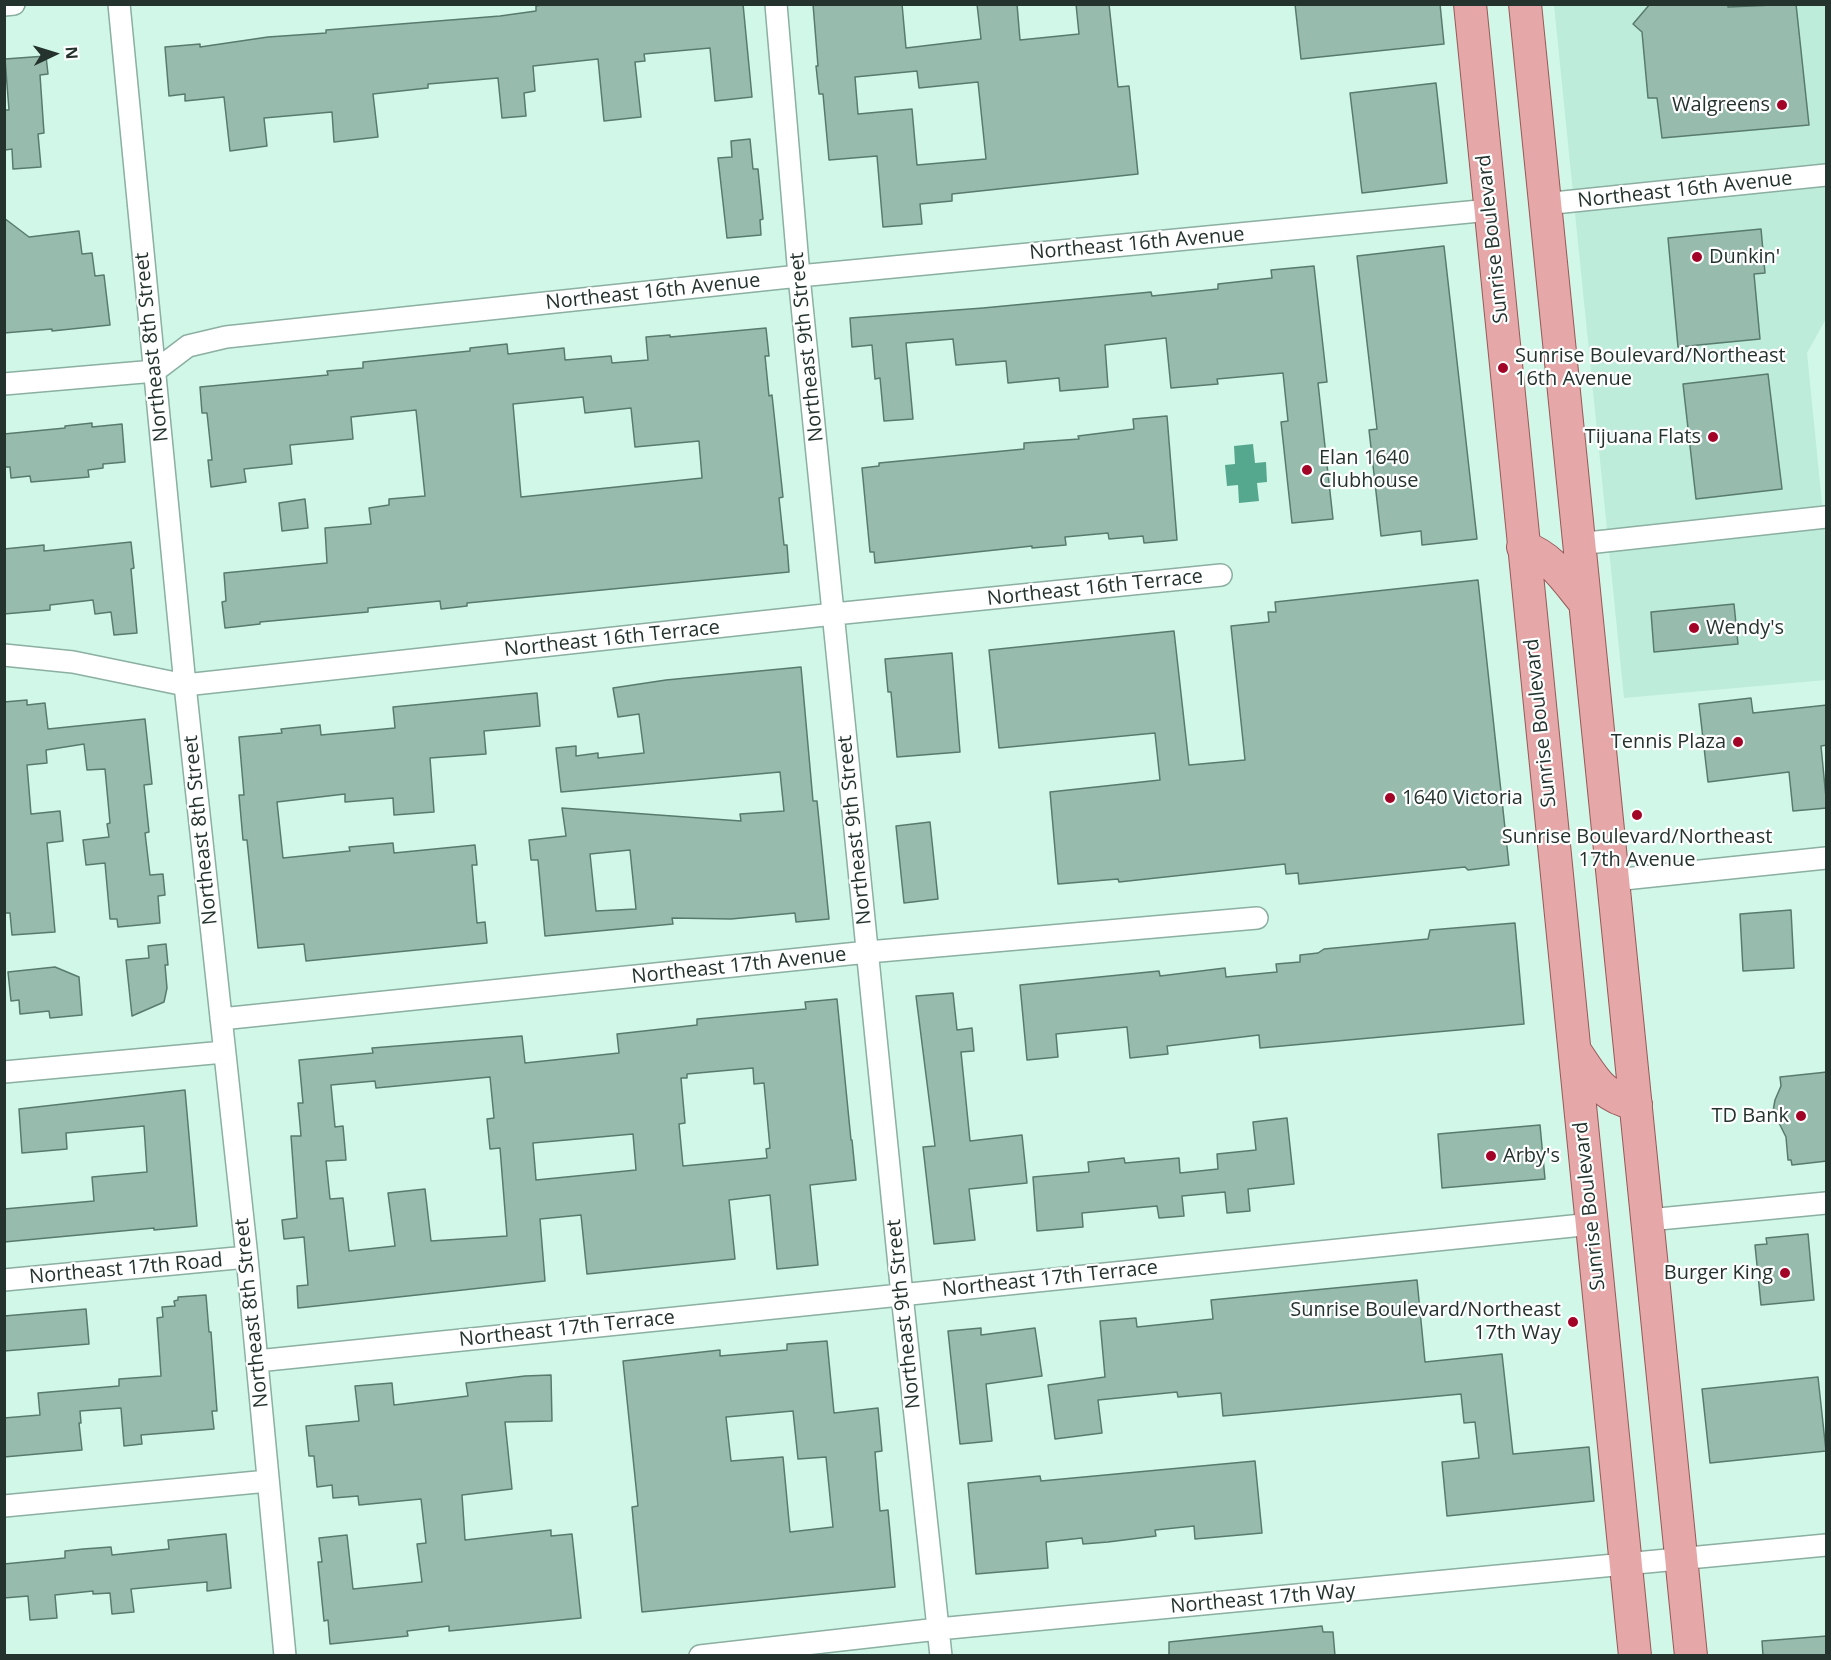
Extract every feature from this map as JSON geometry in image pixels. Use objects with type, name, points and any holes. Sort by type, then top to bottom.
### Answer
[{"type":"main road","name":"Sunrise Boulevard","points":[[1470,4],[1635,1656]]},
{"type":"main road","points":[[1525,4],[1691,1656]]},
{"type":"main road","points":[[1524,547],[1537,551],[1552,562],[1585,603]]},
{"type":"main road","points":[[1574,1050],[1602,1089],[1619,1101],[1636,1104]]},
{"type":"street","points":[[4,5],[14,4]]},
{"type":"street","name":"Northeast 8th Street","points":[[119,4],[185,685],[247,1257],[285,1656]]},
{"type":"street","name":"Northeast 9th Street","points":[[776,4],[799,276],[941,1656]]},
{"type":"street","name":"Northeast 16th Avenue","points":[[1544,204],[1827,175]]},
{"type":"street","name":"Northeast 16th Avenue","points":[[155,371],[188,346],[226,337],[799,276],[1490,210]]},
{"type":"street","points":[[4,384],[155,371]]},
{"type":"street","points":[[1578,544],[1827,517]]},
{"type":"street","name":"Northeast 16th Terrace","points":[[4,655],[73,662],[185,685],[834,614],[1221,575]]},
{"type":"street","points":[[1614,880],[1827,858]]},
{"type":"street","name":"Northeast 17th Avenue","points":[[221,1019],[868,952],[1257,918]]},
{"type":"street","points":[[4,1072],[224,1052]]},
{"type":"street","points":[[1648,1220],[1827,1203]]},
{"type":"street","name":"Northeast 17th Terrace","points":[[257,1360],[1592,1224]]},
{"type":"street","name":"Northeast 17th Road","points":[[4,1280],[247,1257]]},
{"type":"street","points":[[4,1506],[268,1481]]},
{"type":"street","name":"Northeast 17th Way","points":[[700,1656],[939,1629],[1827,1545]]},
{"type":"shaded area","points":[[1554,5],[1826,5],[1826,319],[1807,353],[1826,543],[1826,680],[1624,698]]},
{"type":"shaded area","points":[[1253,444],[1255,463],[1266,462],[1267,482],[1257,483],[1259,501],[1239,503],[1238,485],[1227,486],[1225,465],[1235,464],[1234,446]]},
{"type":"building","points":[[547,4],[743,4],[752,97],[715,101],[710,48],[644,54],[645,61],[635,62],[641,117],[604,121],[598,59],[533,66],[535,91],[524,93],[526,116],[502,118],[498,78],[428,84],[428,88],[373,94],[378,137],[334,142],[332,112],[264,118],[267,146],[230,151],[224,97],[185,101],[185,94],[169,96],[165,47],[200,44],[200,47],[268,37],[326,33],[326,30],[500,16],[536,11],[536,6]]},
{"type":"building","points":[[813,4],[902,4],[906,48],[981,39],[977,4],[1017,4],[1020,40],[1079,34],[1076,4],[1109,4],[1118,87],[1129,86],[1138,174],[952,194],[952,201],[920,204],[922,224],[883,227],[877,156],[829,160],[823,94],[819,94],[816,66],[818,66]],"holes":[[[917,71],[919,88],[978,82],[986,159],[917,165],[912,109],[858,114],[855,77]]]},
{"type":"building","points":[[1295,4],[1440,4],[1444,44],[1301,59]]},
{"type":"building","name":"Walgreens","points":[[1650,4],[1728,4],[1728,7],[1796,4],[1809,125],[1662,138],[1657,98],[1648,98],[1642,32],[1633,24]]},
{"type":"building","points":[[46,56],[48,74],[40,75],[44,133],[38,134],[41,167],[13,169],[12,149],[5,150],[4,110],[9,110],[5,59]]},
{"type":"building","points":[[1436,83],[1447,183],[1362,193],[1350,93]]},
{"type":"building","points":[[750,139],[753,169],[758,169],[763,219],[760,220],[761,235],[727,238],[718,158],[732,157],[731,141]]},
{"type":"building","points":[[4,218],[29,237],[79,231],[82,254],[92,253],[95,276],[104,275],[110,325],[4,333]]},
{"type":"building","points":[[1761,229],[1765,273],[1754,274],[1760,339],[1678,347],[1668,238]]},
{"type":"building","points":[[1444,246],[1477,539],[1422,545],[1421,531],[1381,536],[1369,430],[1377,429],[1357,256]]},
{"type":"building","points":[[1314,266],[1327,382],[1318,383],[1333,519],[1292,523],[1281,422],[1288,421],[1283,373],[1217,379],[1218,384],[1171,388],[1166,338],[1105,345],[1108,387],[1060,391],[1059,378],[1008,383],[1006,361],[956,365],[953,339],[906,343],[913,419],[884,421],[880,378],[875,379],[872,345],[852,347],[850,318],[1151,292],[1152,296],[1218,289],[1218,284],[1272,278],[1271,270]]},
{"type":"building","points":[[766,328],[769,356],[765,356],[769,396],[772,395],[783,497],[779,498],[789,572],[467,603],[467,606],[441,609],[440,601],[368,608],[368,612],[260,622],[260,624],[225,628],[222,602],[226,601],[224,573],[327,563],[325,528],[371,524],[369,508],[389,505],[389,499],[425,496],[416,410],[351,417],[353,439],[290,445],[292,464],[244,469],[246,482],[211,487],[208,460],[212,460],[207,413],[202,413],[200,387],[328,375],[327,371],[363,368],[363,362],[470,351],[470,348],[507,344],[508,354],[564,348],[565,360],[611,356],[612,363],[648,360],[646,337],[670,335],[670,337]],"holes":[[[583,397],[585,413],[631,408],[635,447],[699,441],[702,478],[521,497],[513,404]]]},
{"type":"building","points":[[1768,374],[1782,489],[1696,499],[1683,384]]},
{"type":"building","points":[[1167,416],[1177,540],[1144,543],[1143,536],[1109,539],[1108,533],[1065,537],[1066,545],[1032,548],[1032,546],[875,563],[874,552],[870,552],[862,468],[879,466],[879,463],[1024,449],[1024,443],[1079,439],[1078,436],[1134,429],[1133,419]]},
{"type":"building","points":[[92,423],[92,427],[122,424],[125,462],[103,464],[103,468],[88,470],[89,477],[31,482],[30,476],[11,478],[10,467],[4,467],[4,434]]},
{"type":"building","points":[[305,499],[308,528],[282,531],[279,503]]},
{"type":"building","points":[[131,542],[137,633],[114,635],[111,612],[95,614],[93,600],[50,605],[50,610],[4,614],[4,549],[44,545],[44,551]]},
{"type":"building","name":"1640 Victoria","points":[[1478,580],[1509,865],[1468,870],[1465,867],[1299,884],[1298,873],[1286,874],[1285,864],[1119,882],[1118,879],[1058,884],[1050,792],[1160,780],[1155,733],[999,748],[989,650],[1174,631],[1189,765],[1245,760],[1231,626],[1269,622],[1268,612],[1276,612],[1275,602]]},
{"type":"building","name":"Wendy's","points":[[1734,604],[1738,644],[1654,652],[1651,612]]},
{"type":"building","points":[[952,653],[960,752],[897,757],[891,692],[888,692],[885,659]]},
{"type":"building","points":[[801,667],[813,801],[817,801],[829,919],[796,922],[795,913],[731,919],[672,918],[673,924],[545,936],[538,860],[531,860],[529,840],[566,836],[562,808],[741,821],[740,814],[784,811],[780,772],[561,792],[556,748],[576,746],[576,756],[598,753],[598,758],[644,753],[639,714],[618,717],[613,688],[666,680]],"holes":[[[630,850],[636,909],[596,911],[590,854]]]},
{"type":"building","points":[[537,693],[540,726],[484,731],[486,754],[430,758],[434,812],[394,815],[393,798],[345,802],[345,794],[277,802],[283,858],[350,851],[349,847],[393,843],[394,853],[475,845],[477,865],[472,865],[477,923],[485,922],[487,943],[306,961],[304,944],[258,948],[247,840],[243,840],[239,795],[244,795],[239,737],[282,733],[281,729],[320,725],[321,735],[395,728],[393,707]]},
{"type":"building","points":[[1751,698],[1753,713],[1827,705],[1827,745],[1821,746],[1827,808],[1793,811],[1789,772],[1708,782],[1699,704]]},
{"type":"building","points":[[27,700],[27,705],[45,703],[48,729],[145,719],[152,784],[144,785],[149,832],[145,833],[150,875],[163,874],[165,895],[158,896],[160,923],[118,927],[117,919],[110,919],[105,863],[86,865],[83,840],[109,837],[107,824],[110,823],[105,769],[87,770],[84,744],[46,750],[47,763],[27,765],[31,814],[60,811],[63,841],[47,843],[55,932],[12,935],[10,913],[4,913],[4,702]]},
{"type":"building","points":[[930,822],[938,899],[904,903],[896,826]]},
{"type":"building","points":[[1791,910],[1794,968],[1743,971],[1740,914]]},
{"type":"building","points":[[1515,923],[1524,1024],[1260,1048],[1259,1035],[1167,1046],[1168,1054],[1130,1058],[1127,1027],[1056,1034],[1058,1057],[1027,1060],[1020,985],[1159,971],[1160,976],[1225,968],[1226,977],[1277,972],[1276,964],[1300,962],[1300,955],[1318,953],[1324,949],[1428,939],[1430,930]]},
{"type":"building","points":[[166,944],[168,965],[165,965],[167,988],[164,1002],[132,1016],[126,960],[149,958],[148,946]]},
{"type":"building","points":[[55,967],[79,977],[82,1015],[50,1018],[49,1011],[20,1014],[19,1000],[11,1001],[8,972]]},
{"type":"building","points":[[953,993],[957,1030],[972,1028],[974,1051],[961,1052],[970,1141],[1022,1135],[1027,1183],[969,1189],[975,1240],[934,1244],[923,1147],[935,1146],[916,996]]},
{"type":"building","points":[[837,999],[856,1180],[810,1185],[818,1265],[777,1269],[770,1195],[729,1200],[735,1259],[587,1274],[581,1215],[540,1219],[545,1281],[298,1308],[297,1286],[308,1285],[304,1237],[284,1239],[282,1220],[297,1218],[291,1136],[301,1136],[298,1103],[303,1103],[299,1060],[373,1053],[372,1048],[522,1036],[525,1063],[619,1053],[617,1034],[697,1025],[697,1019],[806,1009],[805,1002]],"holes":[[[753,1068],[754,1084],[764,1083],[770,1148],[766,1149],[767,1158],[683,1166],[679,1124],[685,1123],[681,1078],[687,1078],[687,1074]],[[490,1077],[494,1118],[487,1119],[490,1149],[500,1148],[507,1236],[431,1241],[425,1189],[388,1193],[395,1246],[349,1251],[343,1198],[330,1199],[326,1161],[346,1160],[343,1126],[335,1127],[331,1085],[375,1081],[376,1088]],[[633,1134],[636,1170],[536,1180],[533,1143]]]},
{"type":"building","name":"TD Bank","points":[[1827,1072],[1827,1161],[1792,1165],[1791,1160],[1788,1160],[1786,1137],[1773,1111],[1781,1086],[1780,1077]]},
{"type":"building","points":[[185,1090],[197,1226],[4,1242],[4,1209],[94,1201],[92,1177],[147,1172],[144,1126],[66,1133],[67,1149],[22,1153],[19,1109]]},
{"type":"building","points":[[1287,1118],[1294,1184],[1248,1189],[1250,1211],[1227,1213],[1225,1192],[1182,1196],[1184,1216],[1159,1218],[1157,1206],[1082,1213],[1083,1227],[1037,1231],[1033,1177],[1089,1172],[1088,1162],[1124,1158],[1125,1163],[1179,1158],[1180,1173],[1218,1169],[1217,1154],[1256,1150],[1253,1122]]},
{"type":"building","name":"Arby's","points":[[1540,1125],[1545,1179],[1442,1188],[1438,1134]]},
{"type":"building","name":"Burger King","points":[[1808,1234],[1814,1300],[1761,1305],[1755,1245],[1767,1244],[1766,1238]]},
{"type":"building","points":[[1417,1280],[1425,1362],[1502,1354],[1513,1454],[1589,1447],[1594,1501],[1447,1516],[1442,1462],[1479,1458],[1475,1422],[1464,1423],[1461,1394],[1223,1416],[1221,1393],[1178,1397],[1177,1392],[1098,1400],[1102,1433],[1055,1439],[1048,1385],[1105,1377],[1100,1321],[1136,1318],[1137,1327],[1213,1319],[1211,1300]]},
{"type":"building","points":[[206,1295],[217,1411],[212,1411],[214,1429],[141,1435],[142,1444],[124,1446],[121,1408],[80,1411],[82,1450],[4,1457],[4,1418],[40,1415],[38,1393],[119,1386],[119,1379],[161,1376],[157,1318],[163,1317],[162,1307],[175,1306],[174,1301],[178,1300],[178,1297]]},
{"type":"building","points":[[86,1309],[89,1344],[4,1351],[4,1316]]},
{"type":"building","points":[[981,1328],[981,1335],[1035,1328],[1042,1376],[986,1384],[992,1441],[960,1444],[948,1331]]},
{"type":"building","points":[[827,1341],[834,1413],[878,1408],[882,1451],[875,1452],[880,1511],[888,1510],[895,1587],[642,1612],[632,1507],[638,1506],[623,1361],[720,1350],[720,1356],[787,1350],[787,1344]],"holes":[[[793,1411],[798,1459],[826,1457],[833,1527],[790,1532],[783,1457],[731,1461],[726,1417]]]},
{"type":"building","points":[[551,1375],[552,1421],[505,1422],[512,1489],[462,1495],[465,1540],[551,1530],[551,1536],[572,1534],[581,1618],[449,1631],[449,1626],[407,1631],[408,1636],[330,1644],[328,1620],[324,1621],[318,1562],[322,1562],[319,1538],[347,1535],[353,1589],[422,1582],[417,1544],[426,1543],[421,1499],[359,1505],[358,1496],[333,1498],[332,1485],[317,1487],[314,1456],[309,1456],[306,1426],[359,1421],[355,1386],[392,1383],[394,1405],[468,1396],[466,1383]]},
{"type":"building","points":[[1818,1377],[1826,1451],[1710,1463],[1702,1389]]},
{"type":"building","points":[[1255,1461],[1262,1533],[1195,1539],[1194,1526],[1155,1530],[1156,1536],[1108,1542],[1083,1544],[1082,1538],[1046,1542],[1048,1568],[976,1574],[968,1483],[1040,1476],[1041,1481]]},
{"type":"building","points":[[226,1534],[231,1588],[207,1591],[207,1582],[131,1589],[134,1612],[112,1614],[110,1593],[93,1594],[93,1591],[55,1595],[57,1618],[30,1620],[28,1596],[4,1598],[4,1564],[65,1558],[65,1551],[83,1549],[111,1547],[112,1555],[169,1549],[168,1540]]},
{"type":"building","points":[[1322,1626],[1323,1632],[1333,1632],[1335,1656],[1169,1656],[1169,1642]]},
{"type":"building","points":[[1827,1636],[1827,1656],[1763,1656],[1762,1641]]},
{"type":"place","name":"Walgreens","points":[[1782,105]]},
{"type":"place","name":"Dunkin'","points":[[1697,257]]},
{"type":"place","name":"Sunrise Boulevard/Northeast 16th Avenue","points":[[1503,368]]},
{"type":"place","name":"Tijuana Flats","points":[[1713,437]]},
{"type":"place","name":"Elan 1640 Clubhouse","points":[[1307,470]]},
{"type":"place","name":"Wendy's","points":[[1694,628]]},
{"type":"place","name":"Tennis Plaza","points":[[1738,742]]},
{"type":"place","name":"1640 Victoria","points":[[1390,798]]},
{"type":"place","name":"Sunrise Boulevard/Northeast 17th Avenue","points":[[1637,815]]},
{"type":"place","name":"TD Bank","points":[[1801,1116]]},
{"type":"place","name":"Arby's","points":[[1491,1156]]},
{"type":"place","name":"Burger King","points":[[1785,1273]]},
{"type":"place","name":"Sunrise Boulevard/Northeast 17th Way","points":[[1573,1322]]}]
